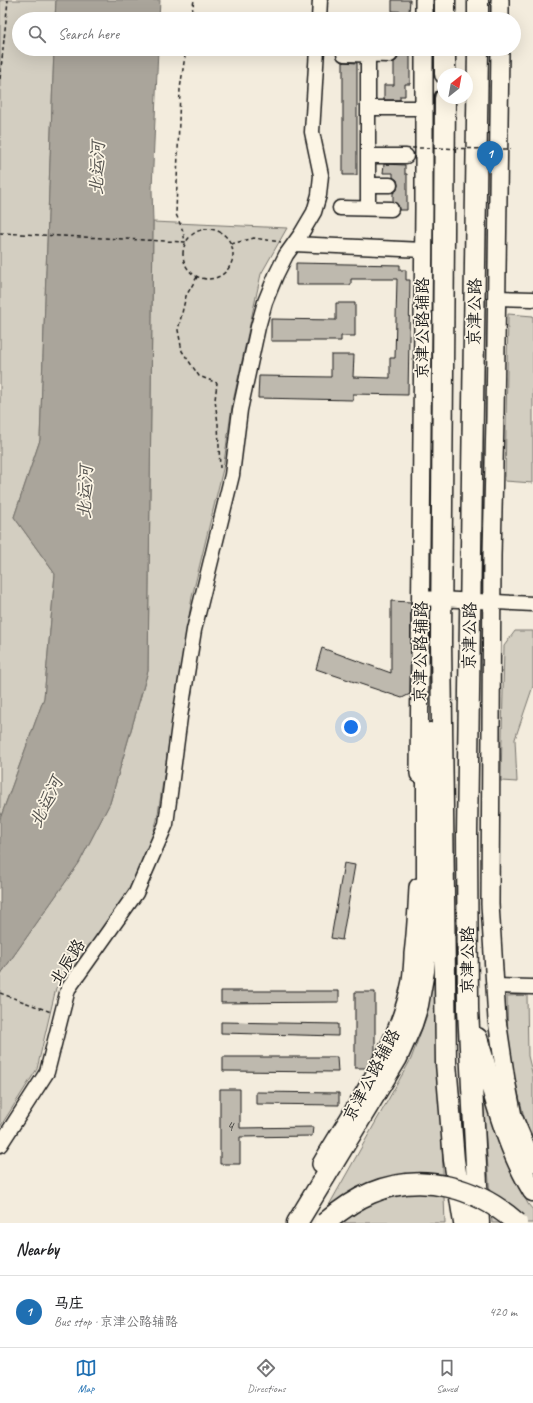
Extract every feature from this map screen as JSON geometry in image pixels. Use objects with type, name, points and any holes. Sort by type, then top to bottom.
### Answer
[{"type":"highway","points":[[445,0],[445,12]]},
{"type":"highway","points":[[478,0],[478,12]]},
{"type":"highway","points":[[445,56],[445,68]]},
{"type":"highway","name":"京津公路","points":[[464,1221],[468,1009],[467,835],[469,602],[478,56]]},
{"type":"highway","name":"京津公路","points":[[445,104],[440,641],[446,1064],[454,1160],[464,1221]]},
{"type":"highway","points":[[297,1223],[387,1074],[405,1041],[412,1024],[422,987],[427,931],[427,780],[430,726],[440,641]]},
{"type":"highway","points":[[468,1009],[498,1108],[513,1150],[532,1191]]},
{"type":"highway","points":[[325,1223],[348,1206],[370,1193],[396,1185],[417,1183],[442,1184],[474,1194],[494,1205],[517,1223]]},
{"type":"main road","points":[[424,0],[424,12]]},
{"type":"main road","points":[[500,0],[500,12]]},
{"type":"main road","name":"京津公路辅路","points":[[287,1223],[376,1072],[391,1043],[411,980],[417,904],[424,56]]},
{"type":"main road","points":[[500,56],[491,602],[490,904],[497,1020],[506,1080],[513,1116],[533,1163]]},
{"type":"street","points":[[319,12],[320,0]]},
{"type":"street","name":"北辰路","points":[[0,1145],[47,1072],[68,988],[136,893],[166,824],[179,725],[194,630],[229,485],[240,410],[258,327],[265,302],[276,275],[314,212],[318,196],[321,175],[312,132],[317,56]]},
{"type":"street","points":[[368,56],[368,208]]},
{"type":"street","points":[[368,108],[423,108]]},
{"type":"street","points":[[368,156],[409,152]]},
{"type":"street","points":[[368,185],[390,185]]},
{"type":"street","points":[[340,208],[391,208]]},
{"type":"street","points":[[294,244],[423,250]]},
{"type":"street","points":[[496,298],[533,299]]},
{"type":"street","points":[[420,598],[469,602],[533,604]]},
{"type":"street","points":[[495,986],[533,986]]},
{"type":"path","points":[[0,79],[8,0]]},
{"type":"path","points":[[192,12],[194,0]]},
{"type":"path","points":[[185,56],[180,89],[176,214],[185,242]]},
{"type":"path","points":[[409,152],[511,149]]},
{"type":"path","points":[[204,228],[213,228],[220,231],[227,237],[231,244],[233,252],[229,268],[224,274],[216,278],[207,279],[191,273],[182,259],[182,250],[185,242],[193,233],[204,228]]},
{"type":"path","points":[[0,233],[185,242]]},
{"type":"path","points":[[231,244],[254,238],[294,244]]},
{"type":"path","points":[[197,276],[186,296],[178,330],[182,351],[199,376],[218,383],[215,400],[218,424],[220,469],[229,485]]},
{"type":"path","points":[[0,993],[61,1015]]},
{"type":"shaded area","points":[[0,0],[56,0],[55,12],[12,12],[12,56],[54,56],[40,440],[14,517],[55,574],[44,698],[0,819]]},
{"type":"shaded area","points":[[153,222],[287,228],[261,274],[232,406],[223,469],[192,597],[157,820],[136,893],[56,988],[37,1069],[0,1127],[0,975],[79,863],[110,803],[148,671]]},
{"type":"shaded area","points":[[508,314],[533,316],[533,483],[505,481]]},
{"type":"shaded area","points":[[515,631],[533,631],[533,686],[515,739],[517,782],[501,781],[504,646]]},
{"type":"shaded area","points":[[435,964],[445,1223],[319,1223],[411,1059],[427,1015]]},
{"type":"shaded area","points":[[527,995],[528,1056],[533,1076],[533,1137],[525,1121],[508,1051],[507,996]]},
{"type":"shaded area","points":[[481,1072],[498,1142],[528,1204],[533,1210],[533,1223],[492,1223]]},
{"type":"water","points":[[56,0],[160,0],[159,12],[55,12]]},
{"type":"water","name":"北运河","points":[[54,56],[158,56],[152,189],[153,222],[148,671],[110,803],[79,863],[0,975],[0,819],[44,698],[55,574],[14,517],[40,440]]},
{"type":"building","points":[[392,0],[410,0],[409,12],[392,11]]},
{"type":"building","points":[[398,56],[410,56],[410,84],[405,84],[405,96],[400,96],[400,100],[384,100],[384,85],[394,85],[394,62],[397,60]]},
{"type":"building","points":[[343,62],[357,63],[357,175],[343,175]]},
{"type":"building","points":[[384,164],[405,165],[405,174],[407,174],[407,210],[399,210],[398,205],[393,201],[393,193],[397,190],[398,185],[397,180],[393,177],[393,173],[383,173]]},
{"type":"building","points":[[296,263],[400,265],[400,270],[406,270],[406,280],[410,280],[408,395],[353,394],[353,400],[258,398],[259,376],[331,377],[331,355],[354,355],[353,377],[390,378],[390,358],[395,358],[397,279],[351,279],[351,285],[296,285]]},
{"type":"building","points":[[336,303],[355,303],[355,336],[341,336],[341,341],[271,341],[271,319],[336,320]]},
{"type":"building","points":[[391,601],[411,602],[410,694],[402,698],[316,669],[322,648],[391,673]]},
{"type":"building","points":[[344,863],[355,865],[342,940],[331,938]]},
{"type":"building","points":[[221,991],[339,991],[339,1002],[221,1003]]},
{"type":"building","points":[[355,992],[375,992],[375,1052],[367,1068],[355,1068]]},
{"type":"building","points":[[221,1022],[338,1024],[338,1036],[221,1033]]},
{"type":"building","points":[[223,1057],[337,1057],[338,1072],[223,1071]]},
{"type":"building","points":[[220,1089],[240,1089],[240,1128],[313,1127],[312,1136],[240,1137],[240,1164],[220,1164]]},
{"type":"building","points":[[256,1092],[339,1093],[339,1105],[256,1104]]},
{"type":"place","name":"马庄","points":[[490,174]]}]
